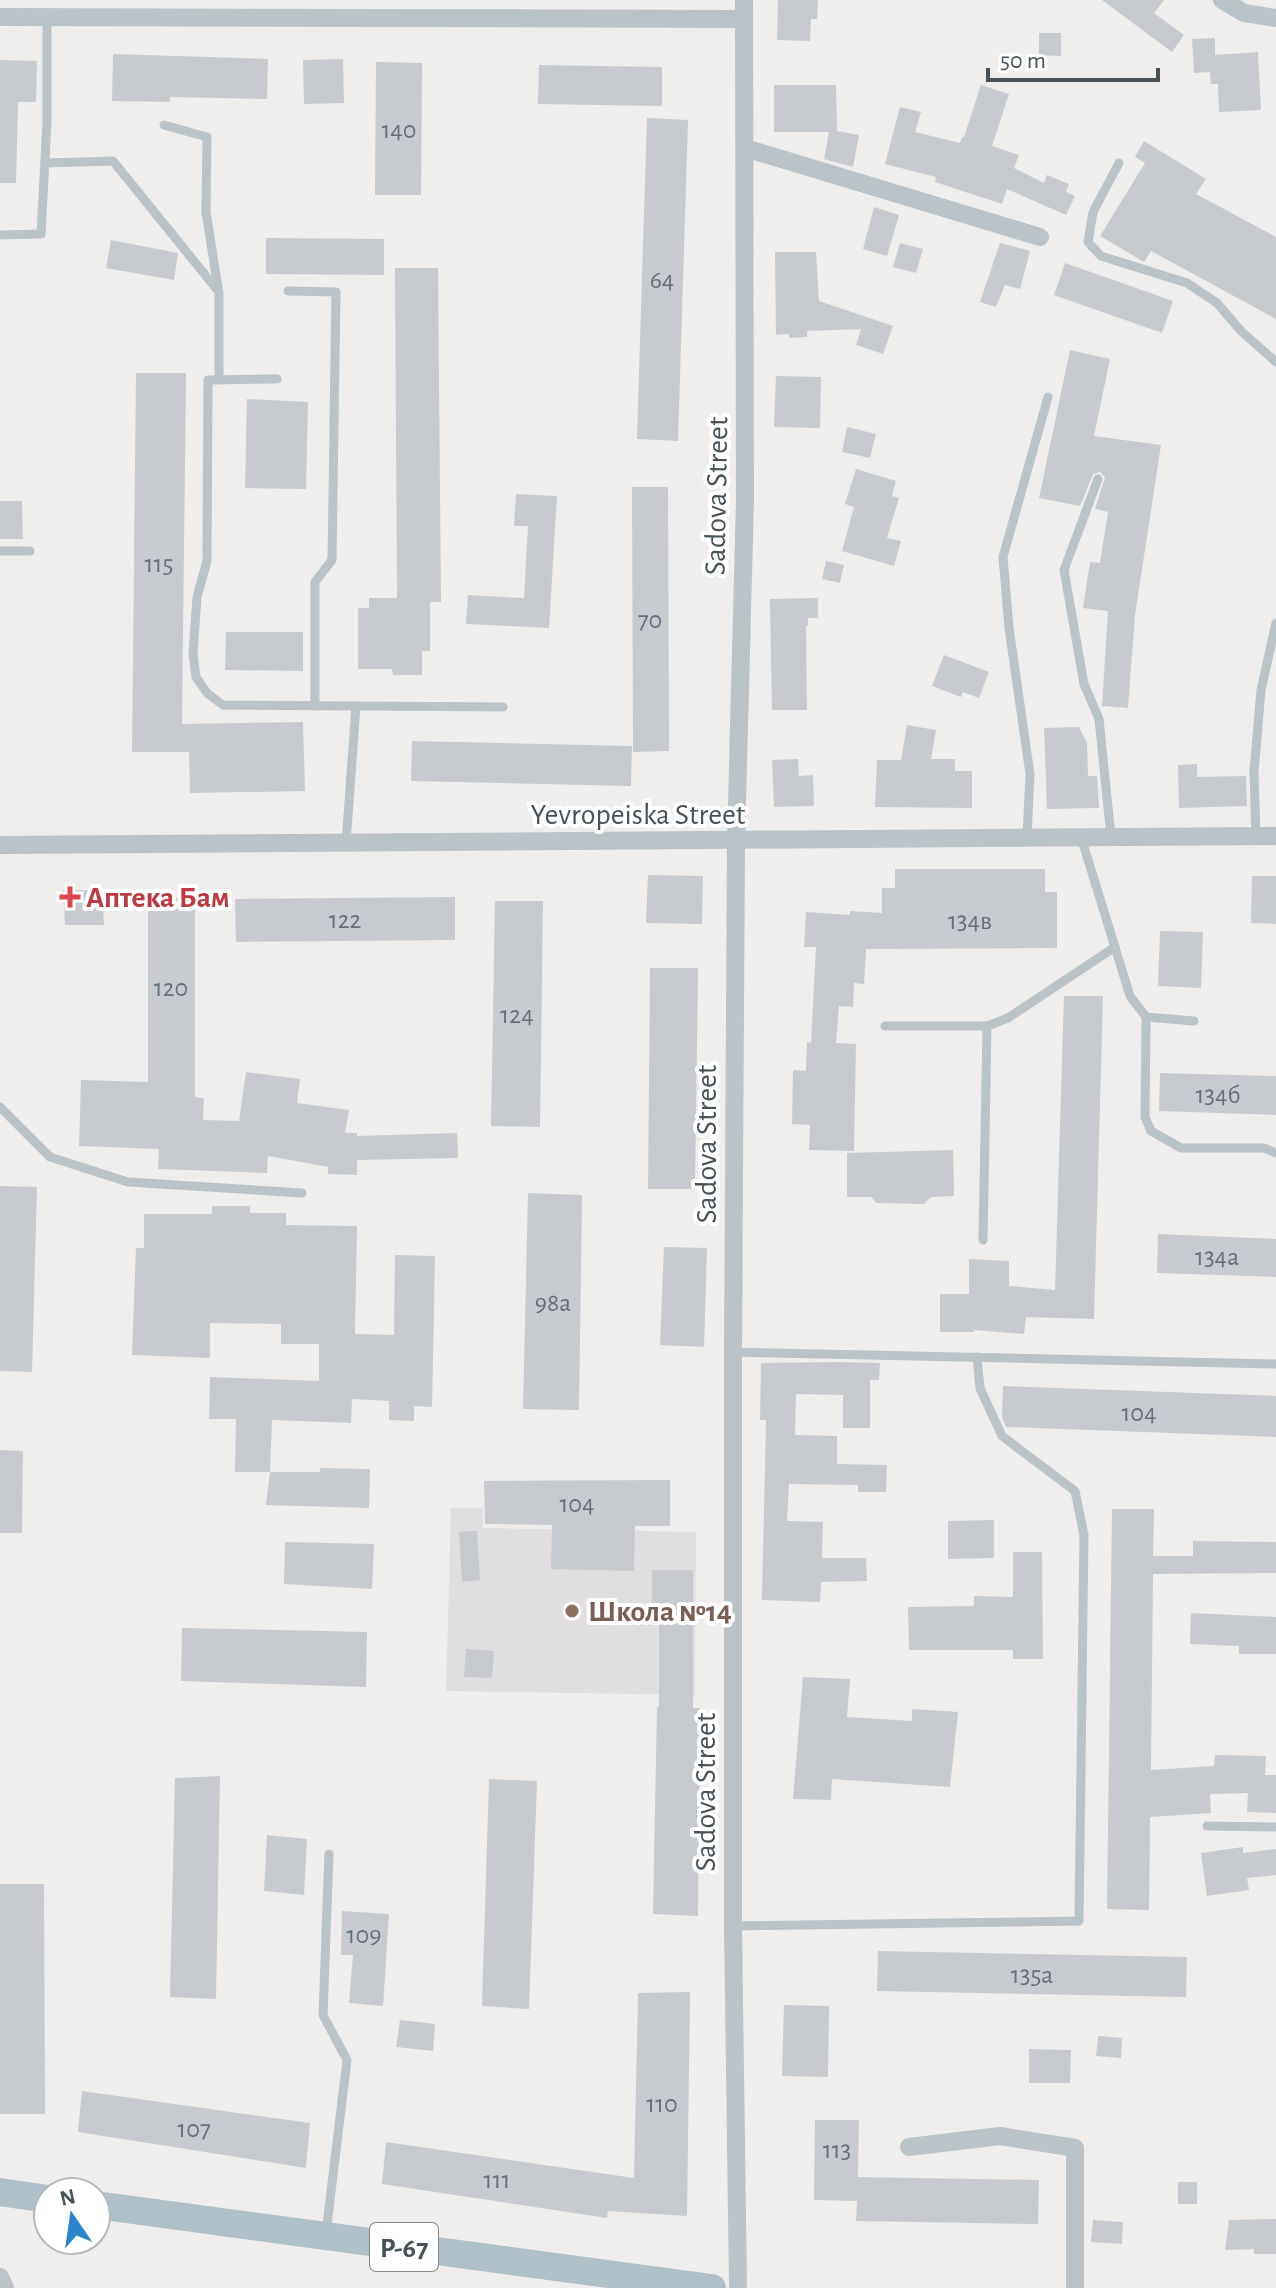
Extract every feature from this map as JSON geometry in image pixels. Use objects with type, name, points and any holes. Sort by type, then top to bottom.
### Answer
[{"type":"main road","points":[[0,2192],[32,2197]]},
{"type":"main road","name":"Р-67","points":[[112,2207],[712,2288]]},
{"type":"street","name":"Sadova Street","points":[[738,2288],[733,1926],[733,1352],[736,841],[745,500],[744,0]]},
{"type":"street","points":[[1222,0],[1244,13],[1276,18]]},
{"type":"street","points":[[0,17],[744,19]]},
{"type":"street","points":[[745,148],[1040,237]]},
{"type":"street","name":"Yevropeiska Street","points":[[0,845],[1276,836]]},
{"type":"street","points":[[909,2147],[1000,2136],[1075,2148],[1075,2288]]},
{"type":"street","points":[[0,2277],[5,2288]]},
{"type":"lane","points":[[0,235],[41,234],[47,17]]},
{"type":"lane","points":[[164,125],[207,137],[206,212],[219,292],[219,380]]},
{"type":"lane","points":[[45,163],[113,161],[219,292]]},
{"type":"lane","points":[[1119,163],[1093,212],[1088,242],[1101,256],[1187,283],[1217,303],[1241,331],[1276,362]]},
{"type":"lane","points":[[288,291],[336,292],[332,560],[315,582],[315,706]]},
{"type":"lane","points":[[277,379],[208,380],[207,561],[197,597],[193,654],[196,677],[207,693],[223,705],[503,707]]},
{"type":"lane","points":[[1027,837],[1030,774],[1009,628],[1003,557],[1048,397]]},
{"type":"lane","points":[[1098,479],[1064,570],[1084,684],[1099,719],[1111,837]]},
{"type":"lane","points":[[0,551],[30,551]]},
{"type":"lane","points":[[1256,836],[1254,772],[1261,690],[1276,623]]},
{"type":"lane","points":[[346,843],[356,706]]},
{"type":"lane","points":[[1081,837],[1130,996],[1146,1017],[1145,1117],[1151,1131],[1181,1148],[1264,1148],[1276,1153]]},
{"type":"lane","points":[[885,1026],[987,1026],[1008,1018],[1115,947]]},
{"type":"lane","points":[[1146,1017],[1194,1021]]},
{"type":"lane","points":[[983,1240],[987,1026]]},
{"type":"lane","points":[[0,1107],[50,1157],[128,1182],[302,1193]]},
{"type":"lane","points":[[733,1352],[1276,1364]]},
{"type":"lane","points":[[733,1926],[1079,1921],[1084,1535],[1075,1491],[1002,1436],[980,1388],[977,1357]]},
{"type":"lane","points":[[1207,1826],[1276,1827]]},
{"type":"lane","points":[[326,2236],[347,2060],[323,2015],[329,1854]]},
{"type":"shaded area","name":"Школа №14","points":[[451,1508],[483,1508],[483,1528],[696,1532],[695,1695],[446,1691]]},
{"type":"building","points":[[778,0],[818,0],[817,19],[811,19],[810,41],[777,40]]},
{"type":"building","points":[[1102,0],[1164,0],[1154,13],[1184,35],[1172,52]]},
{"type":"building","points":[[1039,33],[1061,33],[1061,56],[1039,55]]},
{"type":"building","points":[[1215,38],[1215,55],[1258,52],[1261,110],[1219,112],[1218,84],[1211,84],[1210,72],[1194,73],[1192,39]]},
{"type":"building","points":[[113,54],[268,59],[267,99],[170,97],[170,102],[112,101]]},
{"type":"building","points":[[343,59],[344,103],[304,104],[303,60]]},
{"type":"building","points":[[0,60],[37,61],[36,102],[18,102],[16,183],[0,183]]},
{"type":"building","points":[[376,62],[422,63],[421,195],[375,195]]},
{"type":"building","points":[[539,65],[662,67],[662,106],[538,104]]},
{"type":"building","points":[[774,85],[836,85],[837,131],[859,135],[853,167],[824,159],[829,132],[774,132]]},
{"type":"building","points":[[981,85],[1009,94],[992,146],[1019,155],[1014,168],[1044,183],[1047,175],[1069,184],[1066,192],[1075,196],[1066,215],[1007,189],[1002,204],[935,182],[936,177],[885,164],[900,107],[921,112],[915,132],[960,143]]},
{"type":"building","points":[[647,118],[688,120],[678,441],[637,439]]},
{"type":"building","points":[[1144,141],[1206,179],[1196,194],[1276,237],[1276,319],[1151,251],[1144,262],[1100,236],[1145,163],[1135,157]]},
{"type":"building","points":[[874,207],[899,215],[887,256],[863,249]]},
{"type":"building","points":[[266,238],[384,239],[384,275],[266,274]]},
{"type":"building","points":[[111,240],[178,253],[174,280],[106,268]]},
{"type":"building","points":[[900,243],[923,249],[916,273],[893,267]]},
{"type":"building","points":[[1000,243],[1030,251],[1020,289],[1005,285],[996,307],[980,302]]},
{"type":"building","points":[[775,252],[816,252],[819,301],[893,326],[883,354],[856,345],[861,329],[807,331],[807,337],[776,335]]},
{"type":"building","points":[[1065,263],[1173,301],[1162,333],[1054,295]]},
{"type":"building","points":[[395,268],[438,268],[441,602],[430,602],[430,651],[422,651],[422,675],[393,675],[392,669],[358,669],[358,608],[369,608],[369,598],[397,598]]},
{"type":"building","points":[[1070,350],[1110,359],[1094,436],[1161,445],[1135,615],[1128,708],[1102,706],[1108,611],[1083,608],[1090,562],[1100,563],[1108,512],[1095,509],[1105,477],[1100,472],[1093,474],[1080,506],[1039,498]]},
{"type":"building","points":[[136,373],[186,373],[182,724],[303,722],[305,791],[190,793],[189,752],[132,752]]},
{"type":"building","points":[[776,376],[821,377],[820,428],[774,427]]},
{"type":"building","points":[[247,399],[308,402],[306,489],[245,488]]},
{"type":"building","points":[[847,427],[876,434],[870,458],[842,452]]},
{"type":"building","points":[[856,469],[896,481],[892,496],[899,498],[887,538],[901,541],[894,566],[842,551],[854,507],[845,504]]},
{"type":"building","points":[[632,487],[668,487],[669,751],[633,752]]},
{"type":"building","points":[[516,494],[557,496],[549,628],[466,624],[468,595],[524,598],[528,526],[514,526]]},
{"type":"building","points":[[0,501],[22,501],[23,539],[0,539]]},
{"type":"building","points":[[826,561],[844,565],[840,583],[822,579]]},
{"type":"building","points":[[818,598],[818,618],[808,618],[806,626],[807,710],[772,710],[770,599]]},
{"type":"building","points":[[226,632],[303,632],[303,671],[225,670]]},
{"type":"building","points":[[944,655],[989,672],[979,698],[963,692],[961,697],[932,686]]},
{"type":"building","points":[[907,725],[936,730],[931,759],[955,759],[955,771],[972,771],[972,808],[875,807],[877,760],[901,760]]},
{"type":"building","points":[[1079,727],[1087,743],[1088,776],[1097,776],[1099,808],[1047,809],[1044,728]]},
{"type":"building","points":[[412,741],[632,746],[631,786],[411,781]]},
{"type":"building","points":[[798,759],[799,776],[813,775],[814,806],[774,807],[772,760]]},
{"type":"building","points":[[1197,764],[1197,777],[1246,776],[1247,806],[1179,808],[1178,765]]},
{"type":"building","points":[[895,869],[1045,869],[1045,892],[1057,892],[1057,948],[866,949],[864,984],[854,983],[853,1007],[839,1006],[836,1043],[856,1044],[854,1151],[809,1150],[810,1125],[792,1124],[793,1070],[806,1071],[807,1042],[811,1043],[816,947],[804,947],[806,912],[850,915],[850,911],[882,913],[882,888],[895,888]]},
{"type":"building","points":[[648,875],[703,876],[702,924],[646,923]]},
{"type":"building","points":[[1252,876],[1276,876],[1276,924],[1251,923]]},
{"type":"building","points":[[63,890],[102,890],[104,925],[65,925]]},
{"type":"building","points":[[195,897],[195,1097],[204,1098],[203,1120],[239,1121],[246,1072],[300,1079],[297,1103],[349,1110],[345,1133],[357,1133],[357,1136],[457,1133],[458,1158],[357,1160],[357,1175],[328,1174],[328,1167],[268,1156],[267,1173],[158,1169],[159,1149],[79,1146],[81,1080],[148,1082],[148,898]]},
{"type":"building","points":[[455,897],[455,940],[236,942],[235,899]]},
{"type":"building","points":[[495,901],[543,901],[540,1127],[491,1126]]},
{"type":"building","points":[[1160,931],[1203,932],[1201,988],[1158,986]]},
{"type":"building","points":[[650,968],[698,968],[695,1189],[648,1189]]},
{"type":"building","points":[[1064,996],[1103,996],[1094,1319],[1026,1317],[1024,1334],[974,1330],[940,1332],[940,1294],[969,1294],[969,1259],[1009,1261],[1009,1286],[1055,1290]]},
{"type":"building","points":[[1160,1073],[1276,1076],[1276,1115],[1159,1111]]},
{"type":"building","points":[[953,1150],[954,1196],[931,1197],[924,1204],[877,1203],[871,1197],[847,1197],[847,1153]]},
{"type":"building","points":[[0,1186],[37,1187],[32,1372],[0,1371]]},
{"type":"building","points":[[528,1193],[582,1195],[579,1410],[523,1409]]},
{"type":"building","points":[[212,1206],[250,1206],[250,1213],[286,1213],[286,1225],[357,1226],[355,1334],[394,1335],[395,1255],[435,1256],[432,1407],[414,1406],[414,1421],[389,1420],[389,1401],[352,1399],[351,1423],[272,1420],[270,1472],[235,1472],[236,1419],[209,1419],[210,1377],[319,1381],[319,1344],[281,1344],[281,1324],[210,1323],[210,1358],[132,1355],[136,1248],[144,1248],[144,1214],[212,1214]]},
{"type":"building","points":[[1158,1234],[1276,1239],[1276,1277],[1157,1273]]},
{"type":"building","points":[[664,1247],[707,1248],[704,1347],[660,1345]]},
{"type":"building","points":[[761,1363],[880,1363],[879,1380],[870,1380],[870,1428],[843,1428],[843,1395],[796,1394],[795,1435],[837,1436],[837,1464],[887,1465],[886,1492],[858,1492],[858,1485],[789,1484],[787,1521],[823,1522],[822,1558],[866,1558],[867,1581],[821,1582],[820,1602],[762,1600],[766,1420],[760,1420]]},
{"type":"building","points":[[1003,1386],[1276,1396],[1276,1437],[1006,1427],[1002,1417]]},
{"type":"building","points":[[0,1450],[23,1451],[22,1533],[0,1533]]},
{"type":"building","points":[[320,1468],[370,1469],[369,1508],[266,1505],[270,1472],[320,1472]]},
{"type":"building","points":[[670,1480],[670,1526],[635,1526],[634,1571],[551,1569],[552,1525],[485,1524],[484,1481]]},
{"type":"building","points":[[1112,1509],[1154,1509],[1153,1556],[1193,1556],[1193,1541],[1276,1542],[1276,1573],[1153,1574],[1151,1770],[1214,1766],[1215,1755],[1266,1756],[1265,1775],[1276,1775],[1276,1813],[1247,1812],[1248,1793],[1210,1794],[1211,1813],[1150,1817],[1149,1910],[1107,1909]]},
{"type":"building","points":[[994,1520],[994,1558],[948,1559],[948,1521]]},
{"type":"building","points":[[477,1531],[480,1580],[462,1582],[459,1532]]},
{"type":"building","points":[[285,1542],[374,1544],[372,1589],[284,1584]]},
{"type":"building","points":[[1013,1552],[1042,1552],[1043,1659],[1013,1659],[1013,1650],[909,1650],[908,1607],[974,1606],[974,1596],[1013,1597]]},
{"type":"building","points":[[652,1570],[693,1570],[693,1708],[700,1708],[698,1916],[653,1914],[659,1603],[652,1603]]},
{"type":"building","points":[[1191,1613],[1276,1617],[1276,1654],[1239,1654],[1239,1646],[1190,1644]]},
{"type":"building","points":[[182,1628],[367,1632],[366,1687],[181,1681]]},
{"type":"building","points":[[466,1649],[494,1651],[492,1678],[464,1677]]},
{"type":"building","points":[[803,1677],[850,1679],[847,1717],[912,1721],[912,1709],[958,1712],[950,1787],[832,1779],[831,1800],[793,1799]]},
{"type":"building","points":[[220,1776],[216,1999],[170,1997],[175,1778]]},
{"type":"building","points":[[489,1779],[537,1781],[529,2009],[482,2006]]},
{"type":"building","points":[[267,1835],[307,1839],[304,1895],[264,1891]]},
{"type":"building","points":[[1243,1847],[1243,1853],[1276,1849],[1276,1875],[1247,1878],[1249,1890],[1207,1896],[1201,1853]]},
{"type":"building","points":[[0,1884],[44,1884],[45,2114],[0,2114]]},
{"type":"building","points":[[342,1911],[389,1914],[383,2006],[349,2003],[353,1955],[341,1955]]},
{"type":"building","points":[[878,1951],[1187,1957],[1186,1997],[877,1991]]},
{"type":"building","points":[[690,1992],[687,2216],[608,2211],[607,2218],[382,2184],[386,2142],[634,2178],[638,1993]]},
{"type":"building","points":[[784,2005],[829,2006],[828,2077],[782,2076]]},
{"type":"building","points":[[400,2020],[435,2024],[433,2051],[396,2047]]},
{"type":"building","points":[[1098,2036],[1122,2038],[1121,2058],[1096,2056]]},
{"type":"building","points":[[1029,2049],[1071,2050],[1070,2083],[1029,2083]]},
{"type":"building","points":[[82,2091],[310,2123],[306,2168],[78,2132]]},
{"type":"building","points":[[815,2120],[859,2120],[858,2177],[1039,2180],[1038,2224],[856,2221],[857,2201],[814,2200]]},
{"type":"building","points":[[1178,2182],[1197,2182],[1197,2204],[1178,2204]]},
{"type":"building","points":[[1276,2219],[1276,2254],[1254,2254],[1254,2249],[1225,2250],[1229,2220]]},
{"type":"building","points":[[1093,2220],[1123,2222],[1122,2244],[1091,2242]]},
{"type":"place","name":"Аптека Бам","points":[[70,897]]},
{"type":"place","name":"Школа №14","points":[[572,1611]]}]
